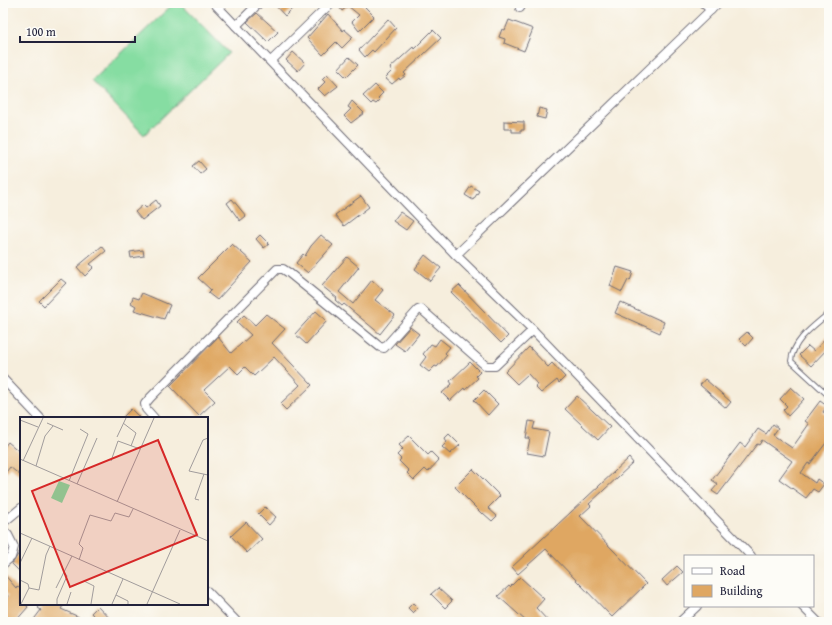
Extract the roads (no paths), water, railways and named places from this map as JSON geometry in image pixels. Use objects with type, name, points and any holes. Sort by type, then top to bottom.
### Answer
[{"type":"street","points":[[214,3],[456,256],[533,330],[750,555]]},
{"type":"street","points":[[236,26],[259,3]]},
{"type":"street","points":[[271,61],[331,3]]},
{"type":"street","points":[[703,3],[711,10]]},
{"type":"street","points":[[456,256],[718,3]]},
{"type":"street","points":[[153,417],[146,409],[145,404],[150,398],[277,269],[283,269],[289,273],[377,345],[384,348],[421,308],[486,366],[490,367],[495,366],[533,330]]},
{"type":"street","points":[[3,379],[39,417]]},
{"type":"street","points":[[3,524],[20,509]]},
{"type":"street","points":[[3,530],[8,535],[14,546],[11,557],[3,564]]},
{"type":"street","points":[[208,592],[237,622]]},
{"type":"street","points":[[680,622],[696,607]]},
{"type":"street","points":[[803,607],[818,622]]},
{"type":"lane","points":[[829,313],[801,338],[793,350],[791,361],[829,396]]}]
